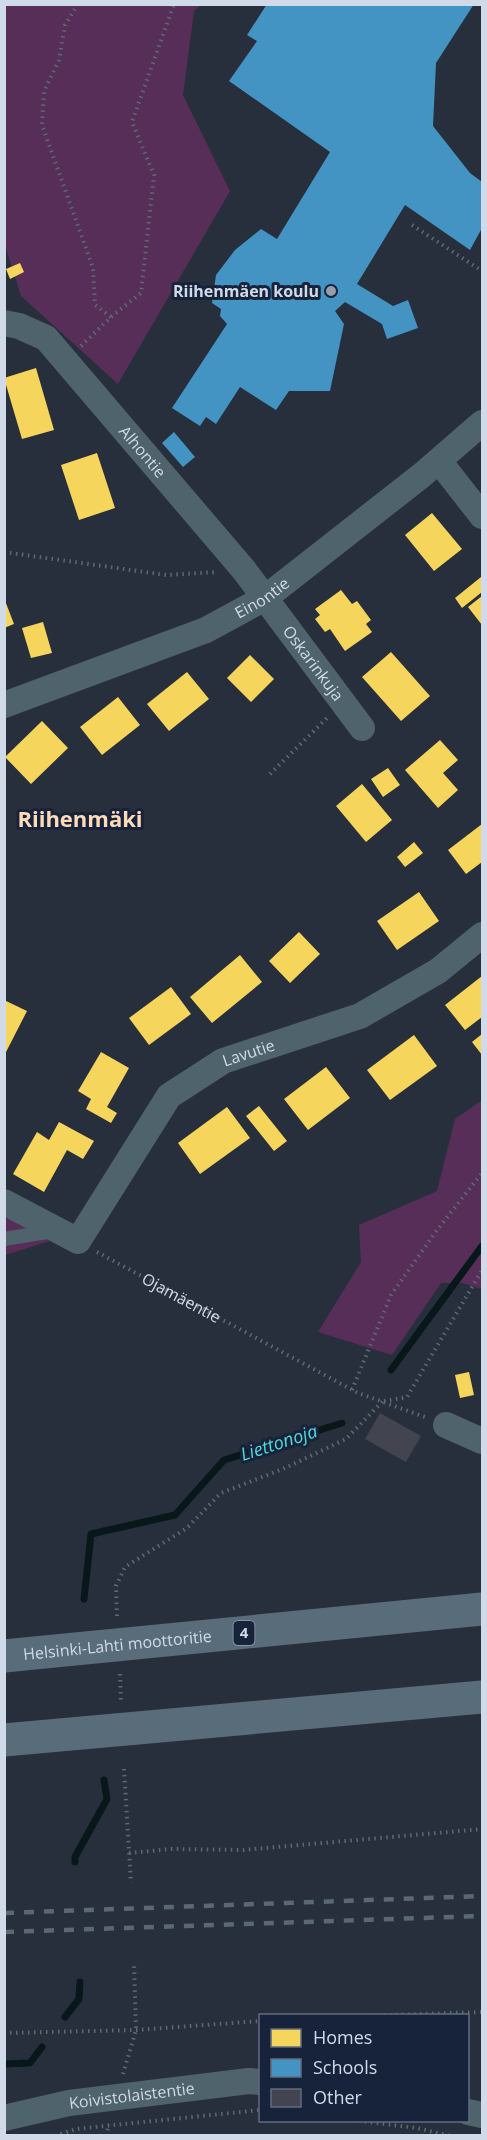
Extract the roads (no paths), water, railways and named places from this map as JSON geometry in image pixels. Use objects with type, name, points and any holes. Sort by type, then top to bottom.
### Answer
[{"type":"highway","name":"Helsinki-Lahti moottoritie","points":[[4,1656],[483,1609]]},
{"type":"highway","points":[[4,1740],[483,1697]]},
{"type":"street","name":"Alhontie","points":[[4,324],[19,326],[46,338],[244,570],[265,598]]},
{"type":"street","name":"Einontie","points":[[4,705],[206,630],[265,598],[439,461],[483,423]]},
{"type":"street","points":[[439,461],[483,516]]},
{"type":"street","name":"Oskarinkuja","points":[[265,598],[362,728]]},
{"type":"street","name":"Lavutie","points":[[68,1236],[169,1096],[223,1061],[360,1016],[438,971],[483,935]]},
{"type":"street","points":[[4,1202],[68,1236]]},
{"type":"street","points":[[446,1425],[483,1441]]},
{"type":"street","name":"Koivistolaistentie","points":[[4,2118],[69,2103],[249,2081],[259,2082]]},
{"type":"lane","points":[[4,1239],[68,1236]]},
{"type":"waterway","name":"Liettonoja","points":[[391,1370],[482,1246]]},
{"type":"waterway","name":"Liettonoja","points":[[84,1599],[91,1534],[175,1515],[224,1460],[342,1423]]},
{"type":"waterway","name":"Liettonoja","points":[[75,1862],[75,1857],[107,1799],[104,1780]]},
{"type":"waterway","name":"Liettonoja","points":[[65,2017],[79,1999],[80,1982]]},
{"type":"waterway","name":"Liettonoja","points":[[4,2064],[30,2063],[42,2047]]},
{"type":"railway","points":[[4,1913],[482,1896]]},
{"type":"railway","points":[[4,1932],[482,1916]]},
{"type":"place","name":"Riihenmäen koulu","points":[[331,291]]},
{"type":"district","name":"Riihenmäki","points":[[80,819]]}]
